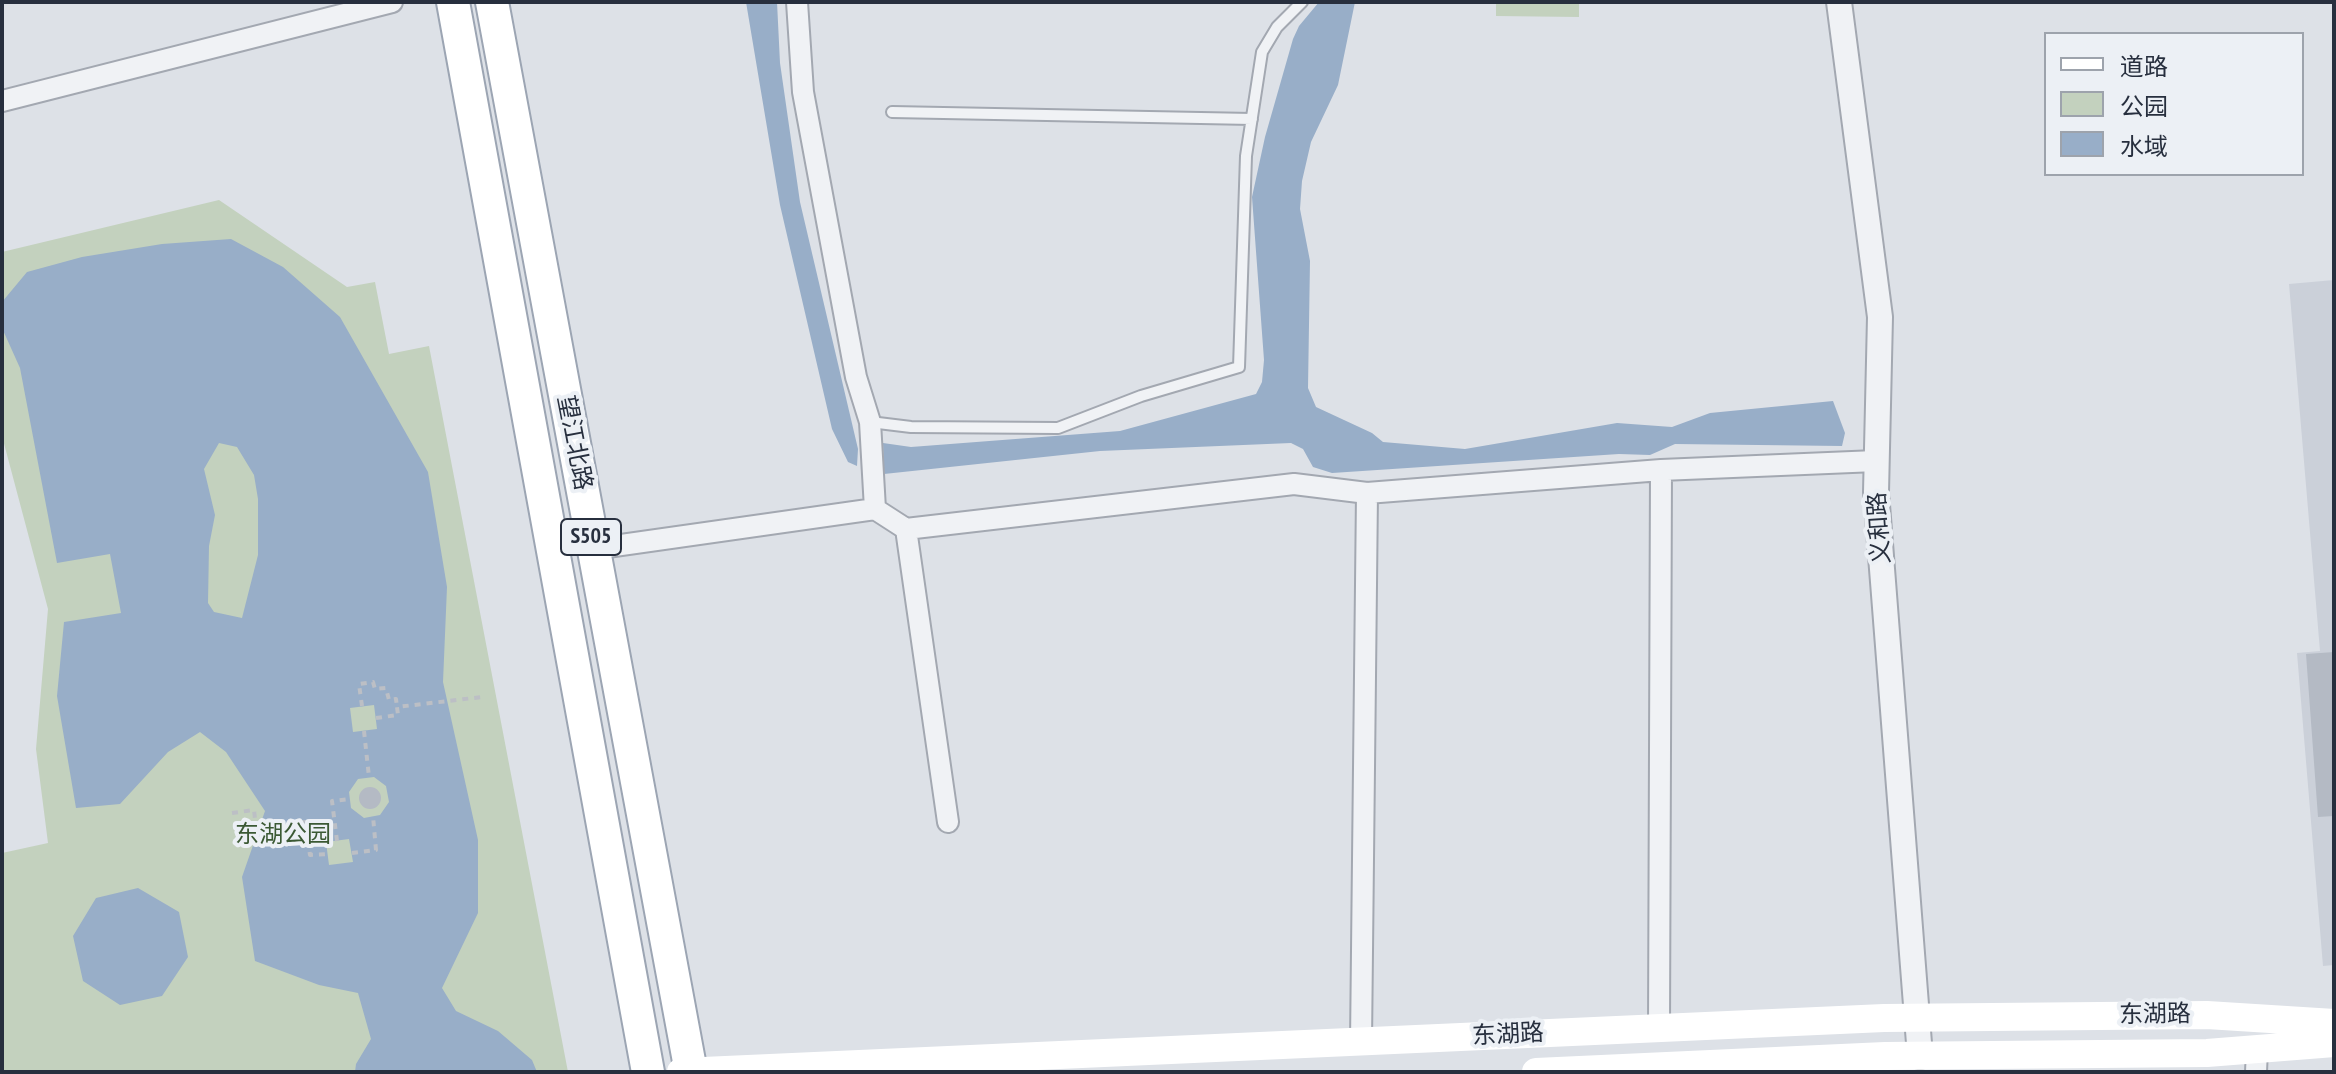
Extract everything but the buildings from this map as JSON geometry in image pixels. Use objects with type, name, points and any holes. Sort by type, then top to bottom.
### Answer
[{"type":"main road","name":"望江北路","points":[[453,2],[648,1072]]},
{"type":"main road","name":"望江北路","points":[[492,2],[690,1072]]},
{"type":"main road","name":"东湖路","points":[[681,1072],[1917,1017],[2207,1015],[2334,1023]]},
{"type":"main road","name":"东湖路","points":[[1536,1072],[1928,1062],[2256,1060],[2334,1043]]},
{"type":"street","points":[[2,101],[392,2]]},
{"type":"street","points":[[797,2],[803,92],[856,377],[870,422],[875,509]]},
{"type":"street","name":"义和路","points":[[1839,2],[1880,317],[1876,461],[1917,1017],[1928,1062]]},
{"type":"street","points":[[593,549],[875,509],[906,529],[1294,484],[1367,493],[1661,470],[1876,461]]},
{"type":"street","points":[[1659,1028],[1661,470]]},
{"type":"street","points":[[1361,1042],[1367,493]]},
{"type":"street","points":[[906,529],[948,822]]},
{"type":"lane","points":[[870,422],[911,427],[1058,428],[1141,396],[1239,367],[1246,156],[1262,52],[1277,27],[1302,2]]},
{"type":"lane","points":[[892,112],[1252,119]]},
{"type":"path","points":[[362,706],[359,684],[373,682],[375,689],[386,688],[389,700],[396,699],[398,715],[376,718]]},
{"type":"path","points":[[397,707],[482,697]]},
{"type":"path","points":[[364,731],[369,777]]},
{"type":"path","points":[[337,841],[332,801],[350,799]]},
{"type":"path","points":[[232,813],[254,810],[256,828],[305,822],[310,855],[328,854]]},
{"type":"path","points":[[352,853],[376,850],[373,816]]},
{"type":"shaded area","points":[[2334,280],[2334,965],[2323,966],[2297,653],[2320,651],[2289,284]]},
{"type":"green space","points":[[1496,2],[1579,2],[1579,17],[1496,16]]},
{"type":"green space","name":"东湖公园","points":[[219,200],[347,287],[375,282],[389,354],[429,346],[568,1072],[2,1072],[2,853],[48,843],[36,749],[48,609],[2,436],[2,252]]},
{"type":"water","points":[[746,2],[777,2],[780,63],[800,202],[858,449],[857,466],[848,462],[832,429],[780,205]]},
{"type":"water","points":[[1319,2],[1355,2],[1338,85],[1311,142],[1302,181],[1300,209],[1310,261],[1308,388],[1316,407],[1372,433],[1383,442],[1465,449],[1617,423],[1672,427],[1710,413],[1833,401],[1845,433],[1842,446],[1675,444],[1650,455],[1619,454],[1332,473],[1313,467],[1303,449],[1291,443],[1100,451],[884,474],[883,443],[911,447],[1120,431],[1256,394],[1262,382],[1264,360],[1252,197],[1265,137],[1293,39],[1299,26]]},
{"type":"water","name":"东湖公园","points":[[231,239],[283,267],[340,317],[428,472],[447,587],[443,682],[478,840],[478,913],[442,988],[456,1011],[498,1031],[532,1060],[537,1072],[355,1072],[356,1064],[371,1039],[358,993],[319,985],[255,961],[242,877],[265,811],[226,752],[200,732],[168,752],[120,804],[76,808],[57,696],[64,622],[121,613],[110,554],[57,563],[20,368],[2,328],[2,302],[27,272],[82,257],[162,244]],"holes":[[[219,443],[237,447],[254,475],[258,499],[258,555],[242,618],[214,612],[208,603],[209,546],[215,515],[204,469]],[[374,705],[377,729],[353,732],[350,708]],[[374,777],[386,786],[389,802],[380,815],[364,818],[351,808],[349,792],[358,779]],[[349,839],[353,862],[329,865],[326,842]]]},
{"type":"water","points":[[138,888],[179,912],[188,957],[162,996],[120,1005],[83,981],[73,936],[96,898]]}]
